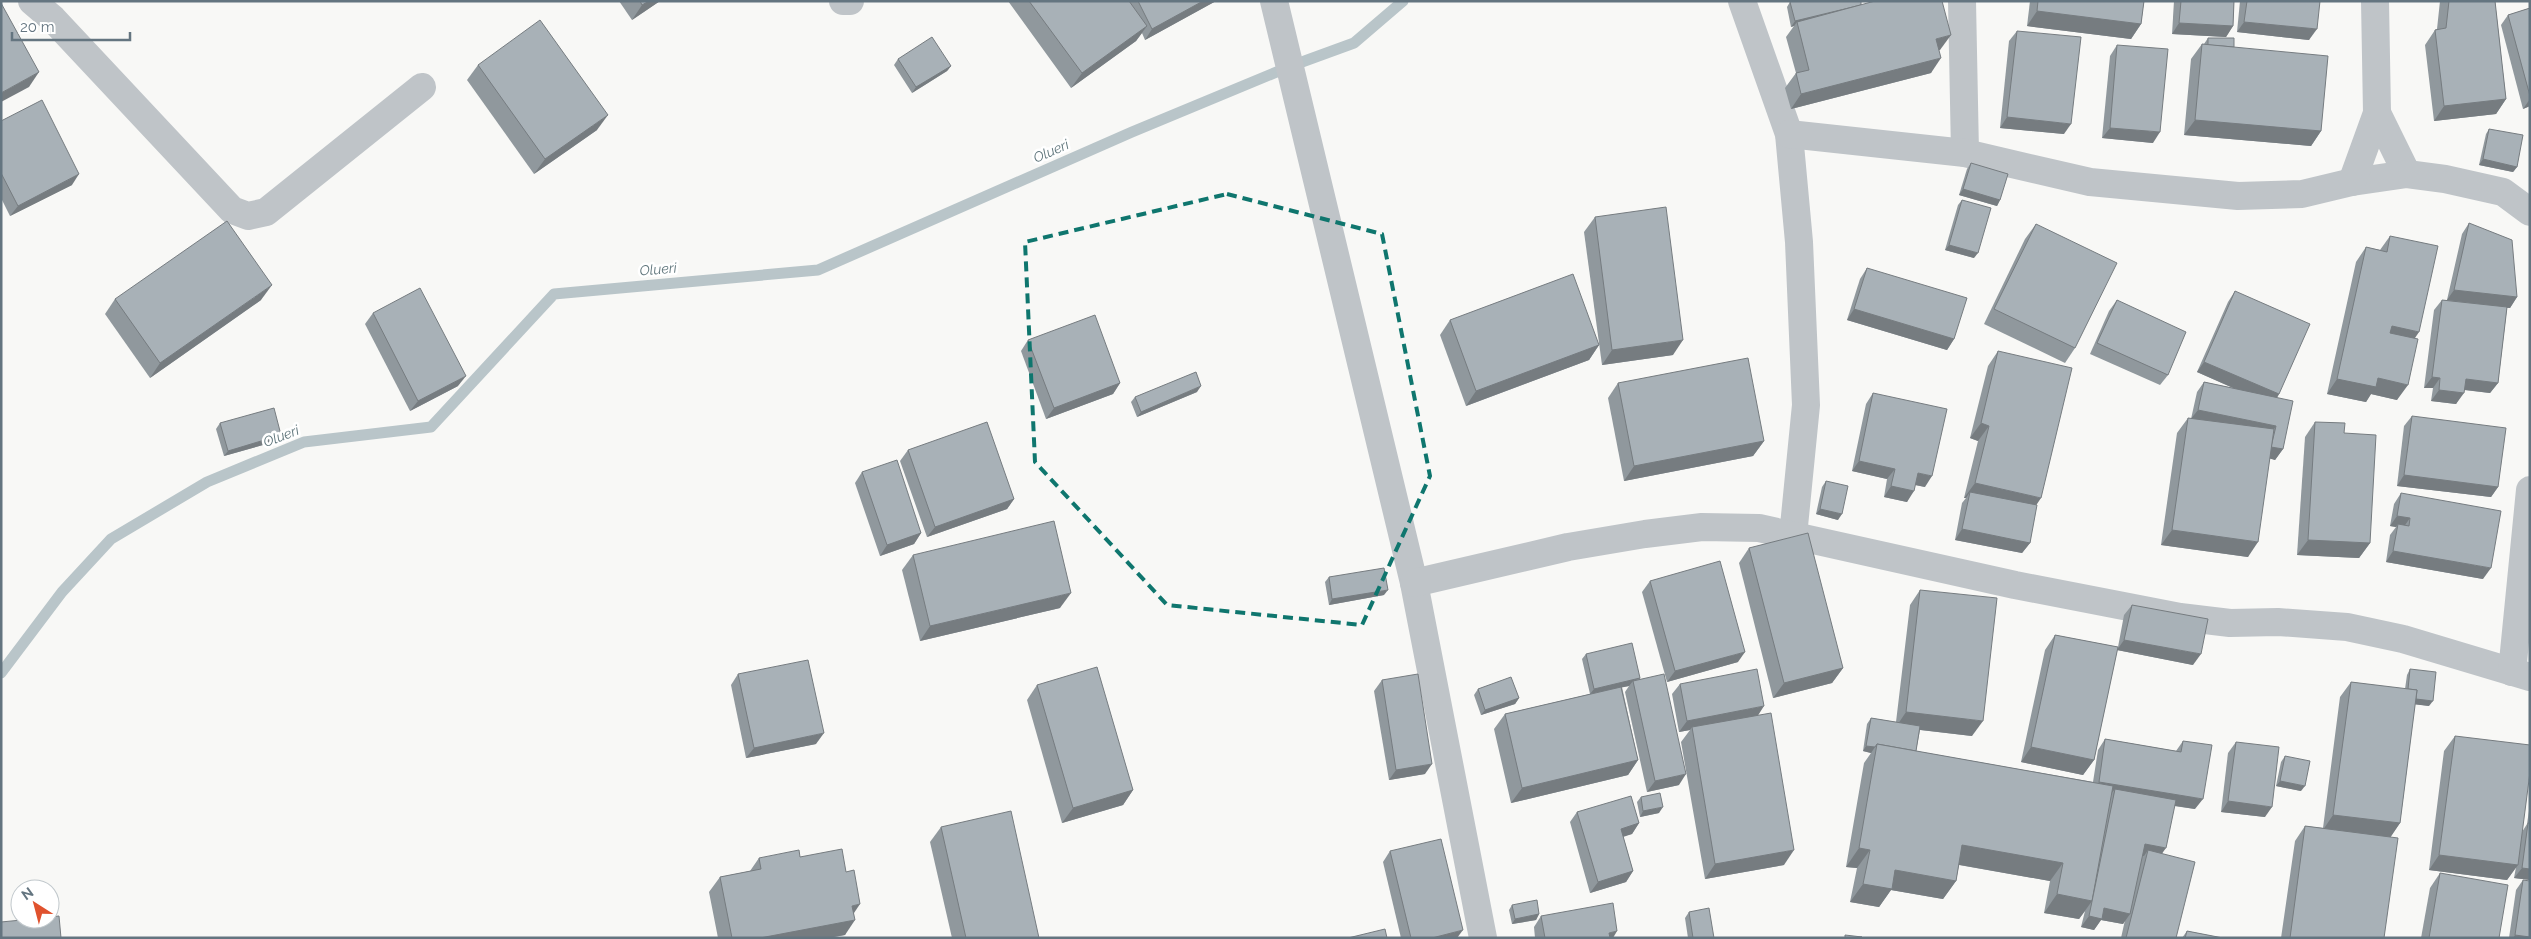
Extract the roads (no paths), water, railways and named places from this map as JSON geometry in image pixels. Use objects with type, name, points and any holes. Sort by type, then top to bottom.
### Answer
[{"type":"street","points":[[32,1],[53,19],[232,210],[248,216],[266,212],[422,87]]},
{"type":"street","points":[[843,1],[850,1]]},
{"type":"street","points":[[1274,1],[1414,583],[1483,938]]},
{"type":"street","points":[[1742,1],[1788,134],[1798,242],[1806,405],[1793,536]]},
{"type":"street","points":[[1962,1],[1965,153]]},
{"type":"street","points":[[2352,182],[2377,113],[2375,1]]},
{"type":"street","points":[[2377,113],[2407,174]]},
{"type":"street","points":[[1788,134],[1965,153],[2090,182],[2238,196],[2302,194],[2352,182],[2407,174],[2446,179],[2503,192],[2530,212]]},
{"type":"street","points":[[1414,583],[1568,547],[1702,527],[1759,528],[2015,585],[2180,618],[2230,623],[2278,622],[2347,627],[2403,639],[2521,674],[2530,490]]},
{"type":"waterway","name":"Olueri","points":[[1,673],[62,592],[111,539],[207,482],[304,442],[431,427],[554,294],[818,270],[1132,132],[1291,66],[1354,43],[1403,1]]}]
